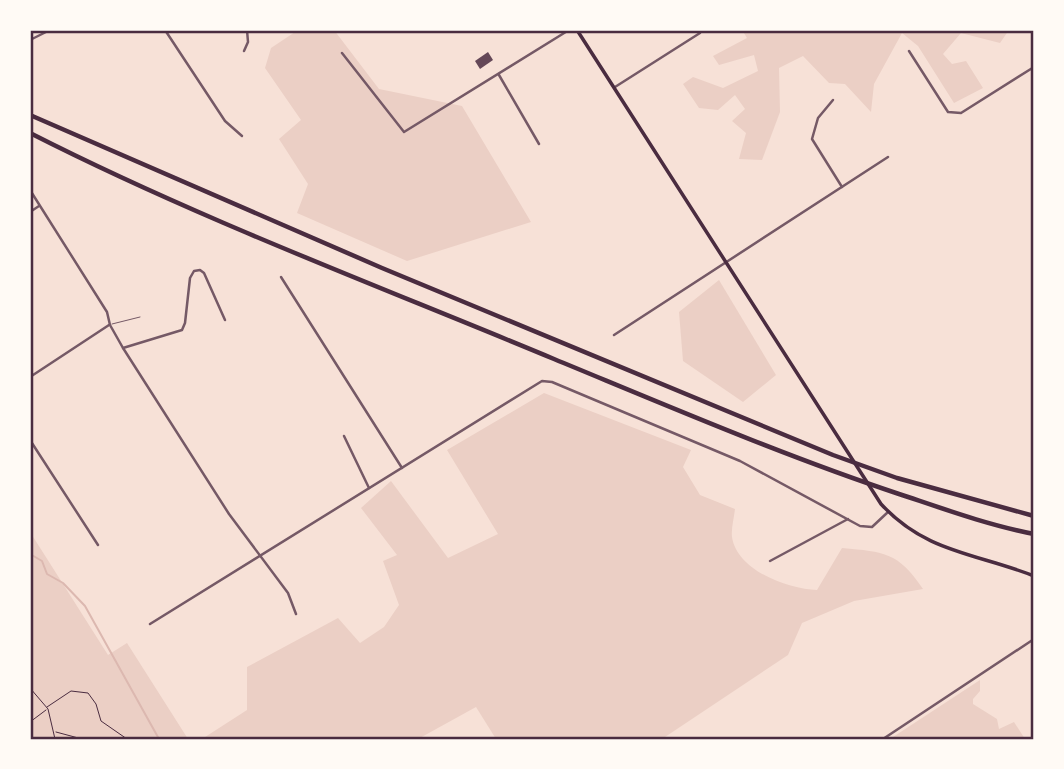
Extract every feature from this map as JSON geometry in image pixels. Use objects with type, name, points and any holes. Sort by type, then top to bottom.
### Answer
[{"type":"highway","points":[[30,115],[382,268],[833,455],[1034,516]]},
{"type":"highway","points":[[30,133],[102,169],[202,213],[694,417],[847,477],[972,519],[1034,534]]},
{"type":"main road","points":[[577,30],[888,512],[933,544],[1034,576]]},
{"type":"street","points":[[30,40],[50,30]]},
{"type":"street","points":[[165,30],[225,121],[242,136]]},
{"type":"street","points":[[244,51],[248,42],[247,30]]},
{"type":"street","points":[[342,52],[404,132],[569,30]]},
{"type":"street","points":[[615,87],[700,33]]},
{"type":"street","points":[[909,51],[948,112],[961,113],[1034,67]]},
{"type":"street","points":[[499,75],[539,144]]},
{"type":"street","points":[[833,100],[818,118],[812,139],[842,187]]},
{"type":"street","points":[[614,335],[888,158]]},
{"type":"street","points":[[30,190],[107,312],[110,325],[123,348],[260,558],[288,593],[296,614]]},
{"type":"street","points":[[30,212],[40,206]]},
{"type":"street","points":[[123,348],[181,330],[185,323],[190,278],[194,271],[200,270],[204,273],[225,320]]},
{"type":"street","points":[[281,277],[402,468]]},
{"type":"street","points":[[30,377],[110,325]]},
{"type":"street","points":[[150,624],[542,381],[552,382],[740,461],[868,528],[888,512]]},
{"type":"street","points":[[344,436],[369,488]]},
{"type":"street","points":[[30,440],[98,545]]},
{"type":"street","points":[[769,561],[848,519]]},
{"type":"street","points":[[883,739],[1034,639]]},
{"type":"lane","points":[[110,325],[140,317]]},
{"type":"path","points":[[30,688],[48,708],[55,739]]},
{"type":"path","points":[[30,722],[71,691],[88,693],[96,704],[101,721],[127,739]]},
{"type":"path","points":[[54,732],[82,739]]},
{"type":"shaded area","points":[[298,30],[334,30],[379,89],[462,106],[531,222],[407,261],[297,213],[308,184],[279,139],[301,120],[265,68],[271,48]]},
{"type":"shaded area","points":[[742,30],[1009,30],[1000,43],[961,33],[943,54],[952,64],[966,61],[983,88],[954,103],[918,46],[902,33],[874,84],[871,112],[845,84],[829,83],[803,56],[779,68],[780,112],[762,160],[739,159],[746,133],[732,121],[745,109],[735,95],[718,110],[699,108],[683,84],[693,77],[723,88],[758,71],[754,55],[719,65],[713,56],[747,38]]},
{"type":"shaded area","points":[[719,280],[776,375],[743,402],[683,361],[679,312]]},
{"type":"shaded area","points":[[544,393],[691,450],[683,467],[700,495],[735,509],[732,537],[736,549],[743,559],[766,576],[793,586],[817,590],[842,548],[889,556],[906,568],[923,589],[854,601],[802,623],[788,655],[662,739],[496,739],[476,707],[418,739],[202,739],[247,710],[247,667],[338,618],[360,643],[384,627],[399,605],[383,561],[397,555],[361,508],[391,481],[448,558],[498,534],[447,450]]},
{"type":"shaded area","points":[[30,532],[108,655],[127,643],[188,739],[30,739]]},
{"type":"shaded area","points":[[980,680],[980,691],[973,699],[973,704],[997,719],[999,729],[1014,722],[1025,739],[890,739]]},
{"type":"building","points":[[488,52],[493,60],[480,69],[475,61]]},
{"type":"waterway","points":[[30,554],[42,561],[47,574],[63,583],[85,606],[159,739]]}]
